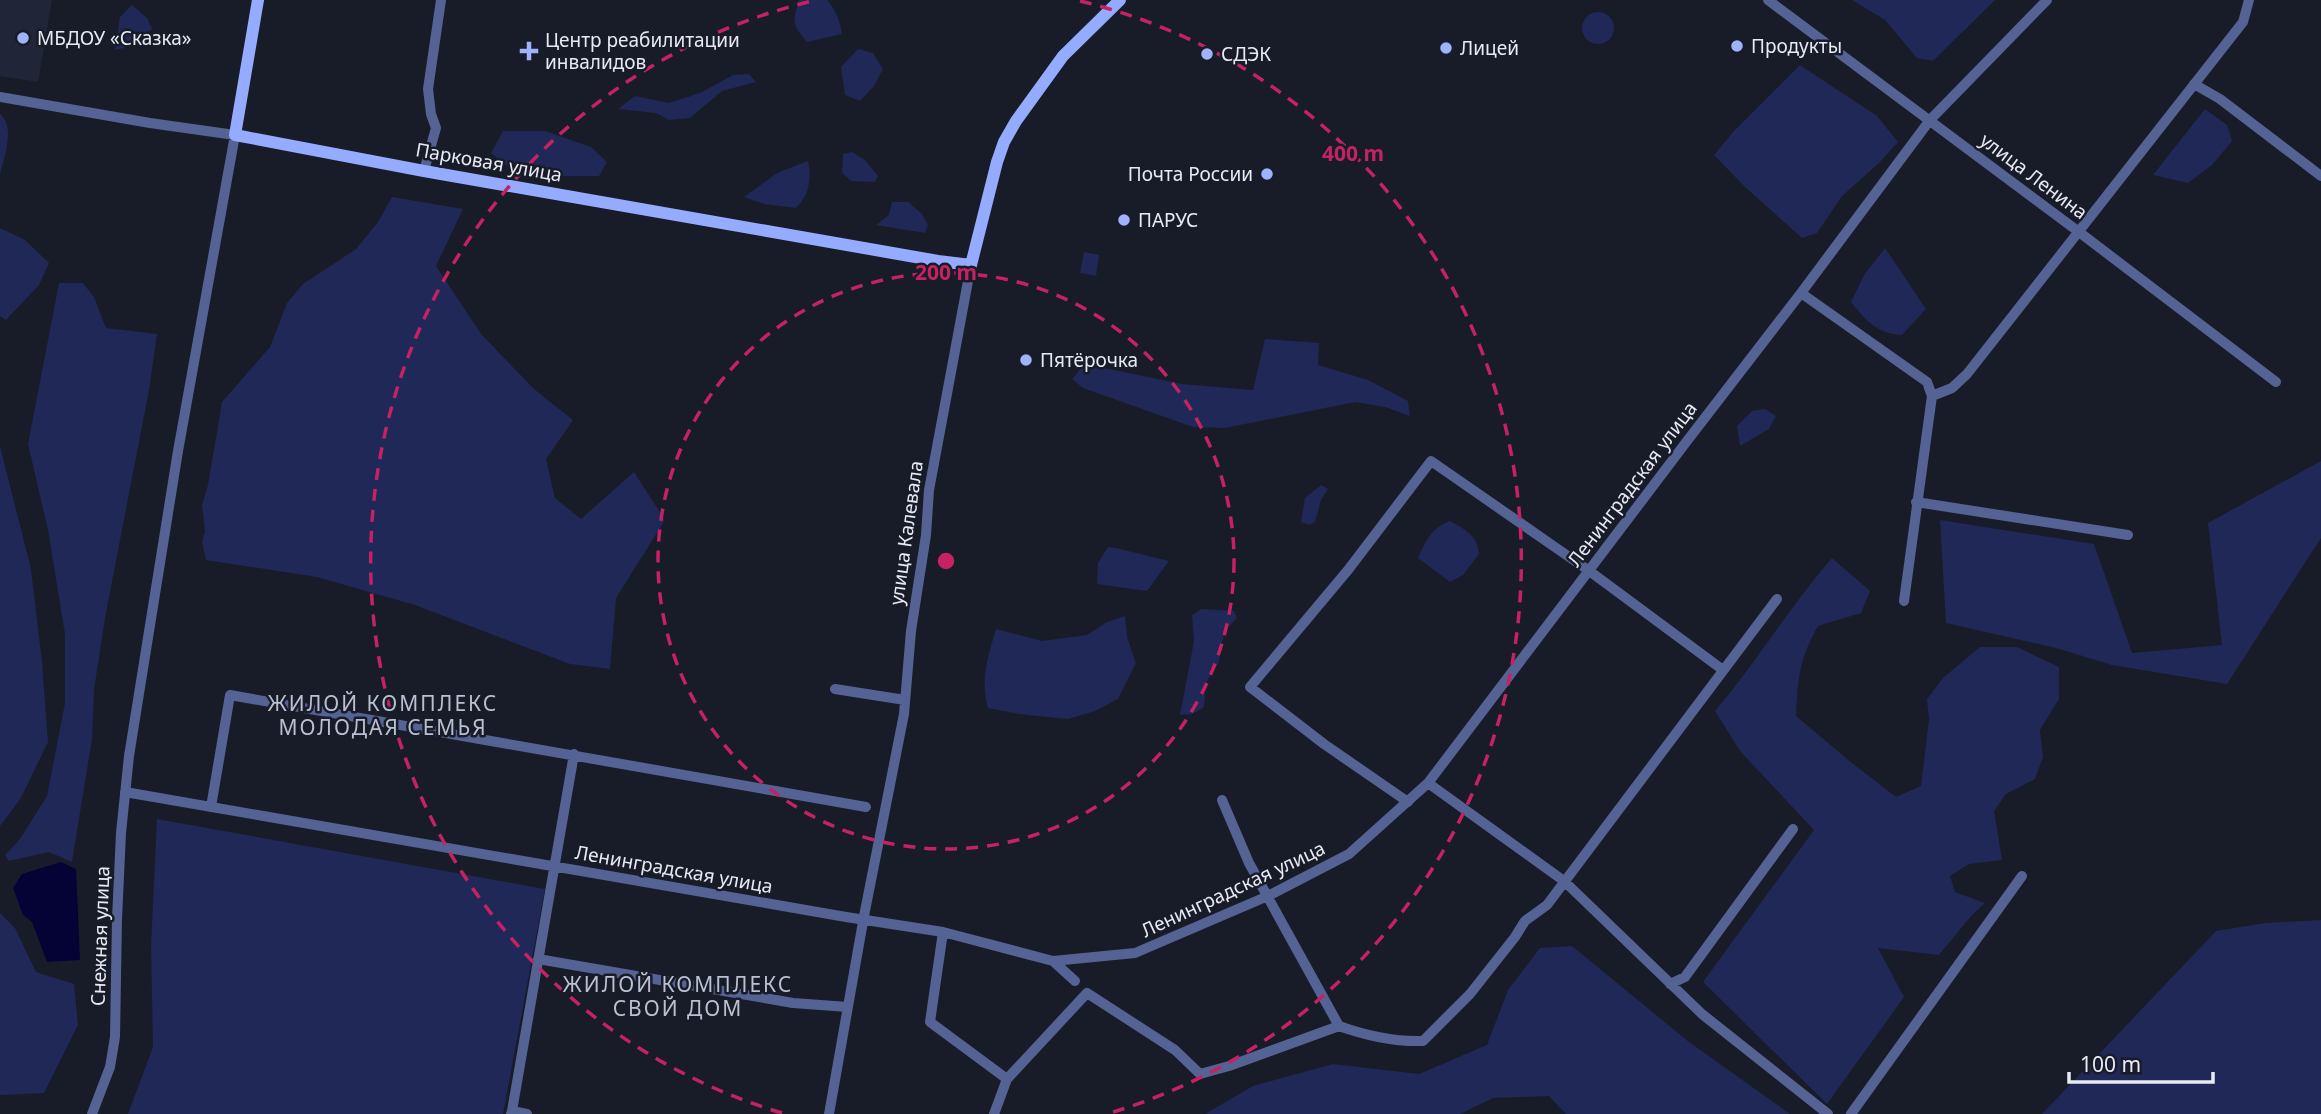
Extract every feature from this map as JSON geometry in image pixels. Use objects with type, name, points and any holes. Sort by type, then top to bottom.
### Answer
[{"type":"main road","points":[[236,135],[258,0]]},
{"type":"main road","name":"улица Калевала","points":[[971,265],[1004,142],[1063,56],[1120,0]]},
{"type":"main road","name":"Парковая улица","points":[[236,135],[424,171],[971,265]]},
{"type":"street","points":[[424,171],[436,128],[428,89],[441,0]]},
{"type":"street","name":"улица Ленина","points":[[1768,0],[2276,382]]},
{"type":"street","name":"Ленинградская улица","points":[[125,792],[943,932],[1053,961],[1135,953],[1268,896],[1349,854],[1428,783],[1930,120],[2047,0]]},
{"type":"street","points":[[1932,396],[1952,388],[1967,374],[2243,22],[2249,0]]},
{"type":"street","points":[[2194,84],[2230,107],[2321,176]]},
{"type":"street","name":"Парковая улица","points":[[0,97],[236,135]]},
{"type":"street","name":"Снежная улица","points":[[92,1114],[110,1067],[115,1037],[117,919],[128,757],[178,451],[236,135]]},
{"type":"street","name":"улица Калевала","points":[[830,1114],[905,700],[911,631],[926,535],[929,489],[971,265]]},
{"type":"street","points":[[1801,293],[1927,382],[1932,396],[1905,601]]},
{"type":"street","points":[[1408,802],[1324,744],[1250,687],[1348,570],[1431,461],[1588,570],[1723,670]]},
{"type":"street","points":[[1916,502],[2128,535]]},
{"type":"street","points":[[994,1114],[1007,1079],[1087,993],[1175,1050],[1200,1074],[1339,1026],[1370,1037],[1403,1042],[1423,1041],[1470,994],[1525,921],[1547,905],[1777,598]]},
{"type":"street","points":[[835,689],[905,700]]},
{"type":"street","points":[[211,807],[230,695],[866,807],[883,814]]},
{"type":"street","points":[[527,1114],[511,1113],[574,754]]},
{"type":"street","points":[[1428,783],[1564,881],[1670,985],[1828,1114]]},
{"type":"street","points":[[1222,800],[1249,863],[1339,1026]]},
{"type":"street","points":[[1670,985],[1685,977],[1793,830]]},
{"type":"street","points":[[1852,1114],[2022,876]]},
{"type":"street","points":[[943,932],[930,1022],[1007,1079]]},
{"type":"street","points":[[538,959],[793,1003],[848,1007]]},
{"type":"street","points":[[1053,961],[1075,981]]},
{"type":"shaded area","name":"МБДОУ «Сказка»","points":[[0,0],[52,0],[38,82],[0,76]]},
{"type":"shaded area","points":[[799,0],[827,0],[837,16],[842,34],[807,42],[795,22]]},
{"type":"shaded area","points":[[1852,0],[1995,0],[1933,61],[1917,58],[1885,20]]},
{"type":"shaded area","points":[[132,5],[147,18],[152,29],[128,47],[115,50],[120,17]]},
{"type":"shaded area","points":[[1598,12],[1609,17],[1614,28],[1609,39],[1598,44],[1587,39],[1582,28],[1587,17]]},
{"type":"shaded area","points":[[858,49],[873,53],[883,69],[874,86],[860,101],[845,95],[841,67]]},
{"type":"shaded area","points":[[1800,65],[1877,116],[1898,142],[1842,196],[1817,233],[1802,238],[1714,155],[1734,131]]},
{"type":"shaded area","points":[[749,74],[756,82],[722,91],[690,118],[669,120],[656,113],[618,109],[635,96],[669,103],[700,93],[733,75]]},
{"type":"shaded area","points":[[2205,109],[2227,125],[2232,141],[2212,165],[2188,183],[2153,175]]},
{"type":"shaded area","points":[[0,114],[5,120],[8,134],[0,174]]},
{"type":"shaded area","points":[[503,131],[545,131],[591,147],[607,162],[599,176],[565,176],[507,166],[491,153]]},
{"type":"shaded area","points":[[852,152],[865,160],[878,176],[875,182],[851,181],[842,173],[843,154]]},
{"type":"shaded area","points":[[808,161],[808,186],[804,198],[796,208],[764,204],[744,197],[777,173]]},
{"type":"shaded area","points":[[392,197],[463,209],[436,266],[481,334],[534,389],[573,420],[546,459],[555,498],[581,519],[634,472],[665,520],[616,598],[610,669],[570,664],[415,605],[317,577],[206,560],[202,542],[205,531],[202,505],[222,402],[270,347],[287,303],[303,284],[356,249],[378,222]]},
{"type":"shaded area","points":[[892,202],[908,202],[922,214],[928,225],[925,233],[876,225],[889,215]]},
{"type":"shaded area","points":[[0,228],[25,240],[49,263],[39,285],[6,320],[0,316]]},
{"type":"shaded area","points":[[1885,248],[1926,309],[1902,335],[1879,329],[1851,302],[1864,275]]},
{"type":"shaded area","points":[[1084,252],[1099,255],[1096,276],[1080,273]]},
{"type":"shaded area","points":[[59,283],[83,283],[94,297],[106,328],[157,334],[149,390],[105,618],[94,690],[92,739],[72,862],[49,852],[9,861],[5,855],[20,839],[47,796],[65,703],[65,634],[48,530],[28,444]]},
{"type":"shaded area","points":[[1265,339],[1319,343],[1318,365],[1368,380],[1408,401],[1410,416],[1385,407],[1355,402],[1225,428],[1193,427],[1083,388],[1072,379],[1085,364],[1182,384],[1253,390]]},
{"type":"shaded area","points":[[1765,409],[1776,416],[1769,429],[1740,446],[1737,426],[1752,411]]},
{"type":"shaded area","points":[[0,446],[31,569],[48,742],[21,798],[0,826]]},
{"type":"shaded area","points":[[2321,461],[2321,538],[2227,684],[2112,665],[2056,648],[1946,623],[1940,520],[2094,544],[2132,653],[2222,645],[2208,523]]},
{"type":"shaded area","points":[[1321,485],[1328,489],[1321,500],[1315,522],[1309,525],[1301,522],[1305,498]]},
{"type":"shaded area","points":[[1450,521],[1466,530],[1476,542],[1479,554],[1463,575],[1450,582],[1418,558],[1434,531]]},
{"type":"shaded area","points":[[1108,547],[1169,561],[1147,591],[1097,584],[1098,563]]},
{"type":"shaded area","points":[[1832,558],[1870,591],[1861,613],[1818,626],[1801,669],[1796,716],[1896,797],[1921,786],[1929,720],[1927,699],[1943,678],[1980,647],[2017,647],[2059,667],[2059,699],[2040,730],[2043,757],[2035,779],[2006,794],[1994,811],[2002,860],[1969,864],[1950,876],[1955,892],[1985,903],[1939,955],[1878,948],[1904,997],[1827,1104],[1703,982],[1814,830],[1740,751],[1715,711]]},
{"type":"shaded area","points":[[1201,609],[1234,611],[1237,618],[1226,629],[1219,662],[1204,686],[1203,708],[1192,714],[1180,715],[1194,641],[1192,615]]},
{"type":"shaded area","points":[[1125,616],[1127,637],[1136,663],[1118,699],[1095,711],[1068,719],[988,708],[985,677],[996,629],[1042,641],[1087,635],[1107,622]]},
{"type":"shaded area","points":[[157,819],[545,889],[503,1114],[128,1114],[153,1047],[151,946]]},
{"type":"shaded area","points":[[61,862],[76,869],[80,960],[47,962],[32,922],[23,915],[13,888],[22,874]]},
{"type":"shaded area","points":[[0,913],[15,928],[36,972],[74,984],[78,1025],[44,1093],[0,1095]]},
{"type":"shaded area","points":[[2321,920],[2321,1114],[2042,1114],[2216,931],[2265,923]]},
{"type":"shaded area","points":[[1572,946],[1689,1042],[1790,1114],[1566,1114],[1549,1096],[1493,1098],[1460,1114],[1205,1114],[1253,1086],[1333,1064],[1419,1074],[1487,1045],[1508,990],[1540,948]]},
{"type":"place","name":"МБДОУ «Сказка»","points":[[23,38]]},
{"type":"place","name":"Продукты","points":[[1737,46]]},
{"type":"place","name":"Лицей","points":[[1446,48]]},
{"type":"place","name":"Центр реабилитации инвалидов","points":[[529,51]]},
{"type":"place","name":"СДЭК","points":[[1207,54]]},
{"type":"place","name":"Почта России","points":[[1267,174]]},
{"type":"place","name":"ПАРУС","points":[[1124,220]]},
{"type":"place","name":"Пятёрочка","points":[[1026,360]]},
{"type":"district","name":"ЖИЛОЙ КОМПЛЕКС МОЛОДАЯ СЕМЬЯ","points":[[383,715]]},
{"type":"district","name":"ЖИЛОЙ КОМПЛЕКС СВОЙ ДОМ","points":[[678,996]]}]
